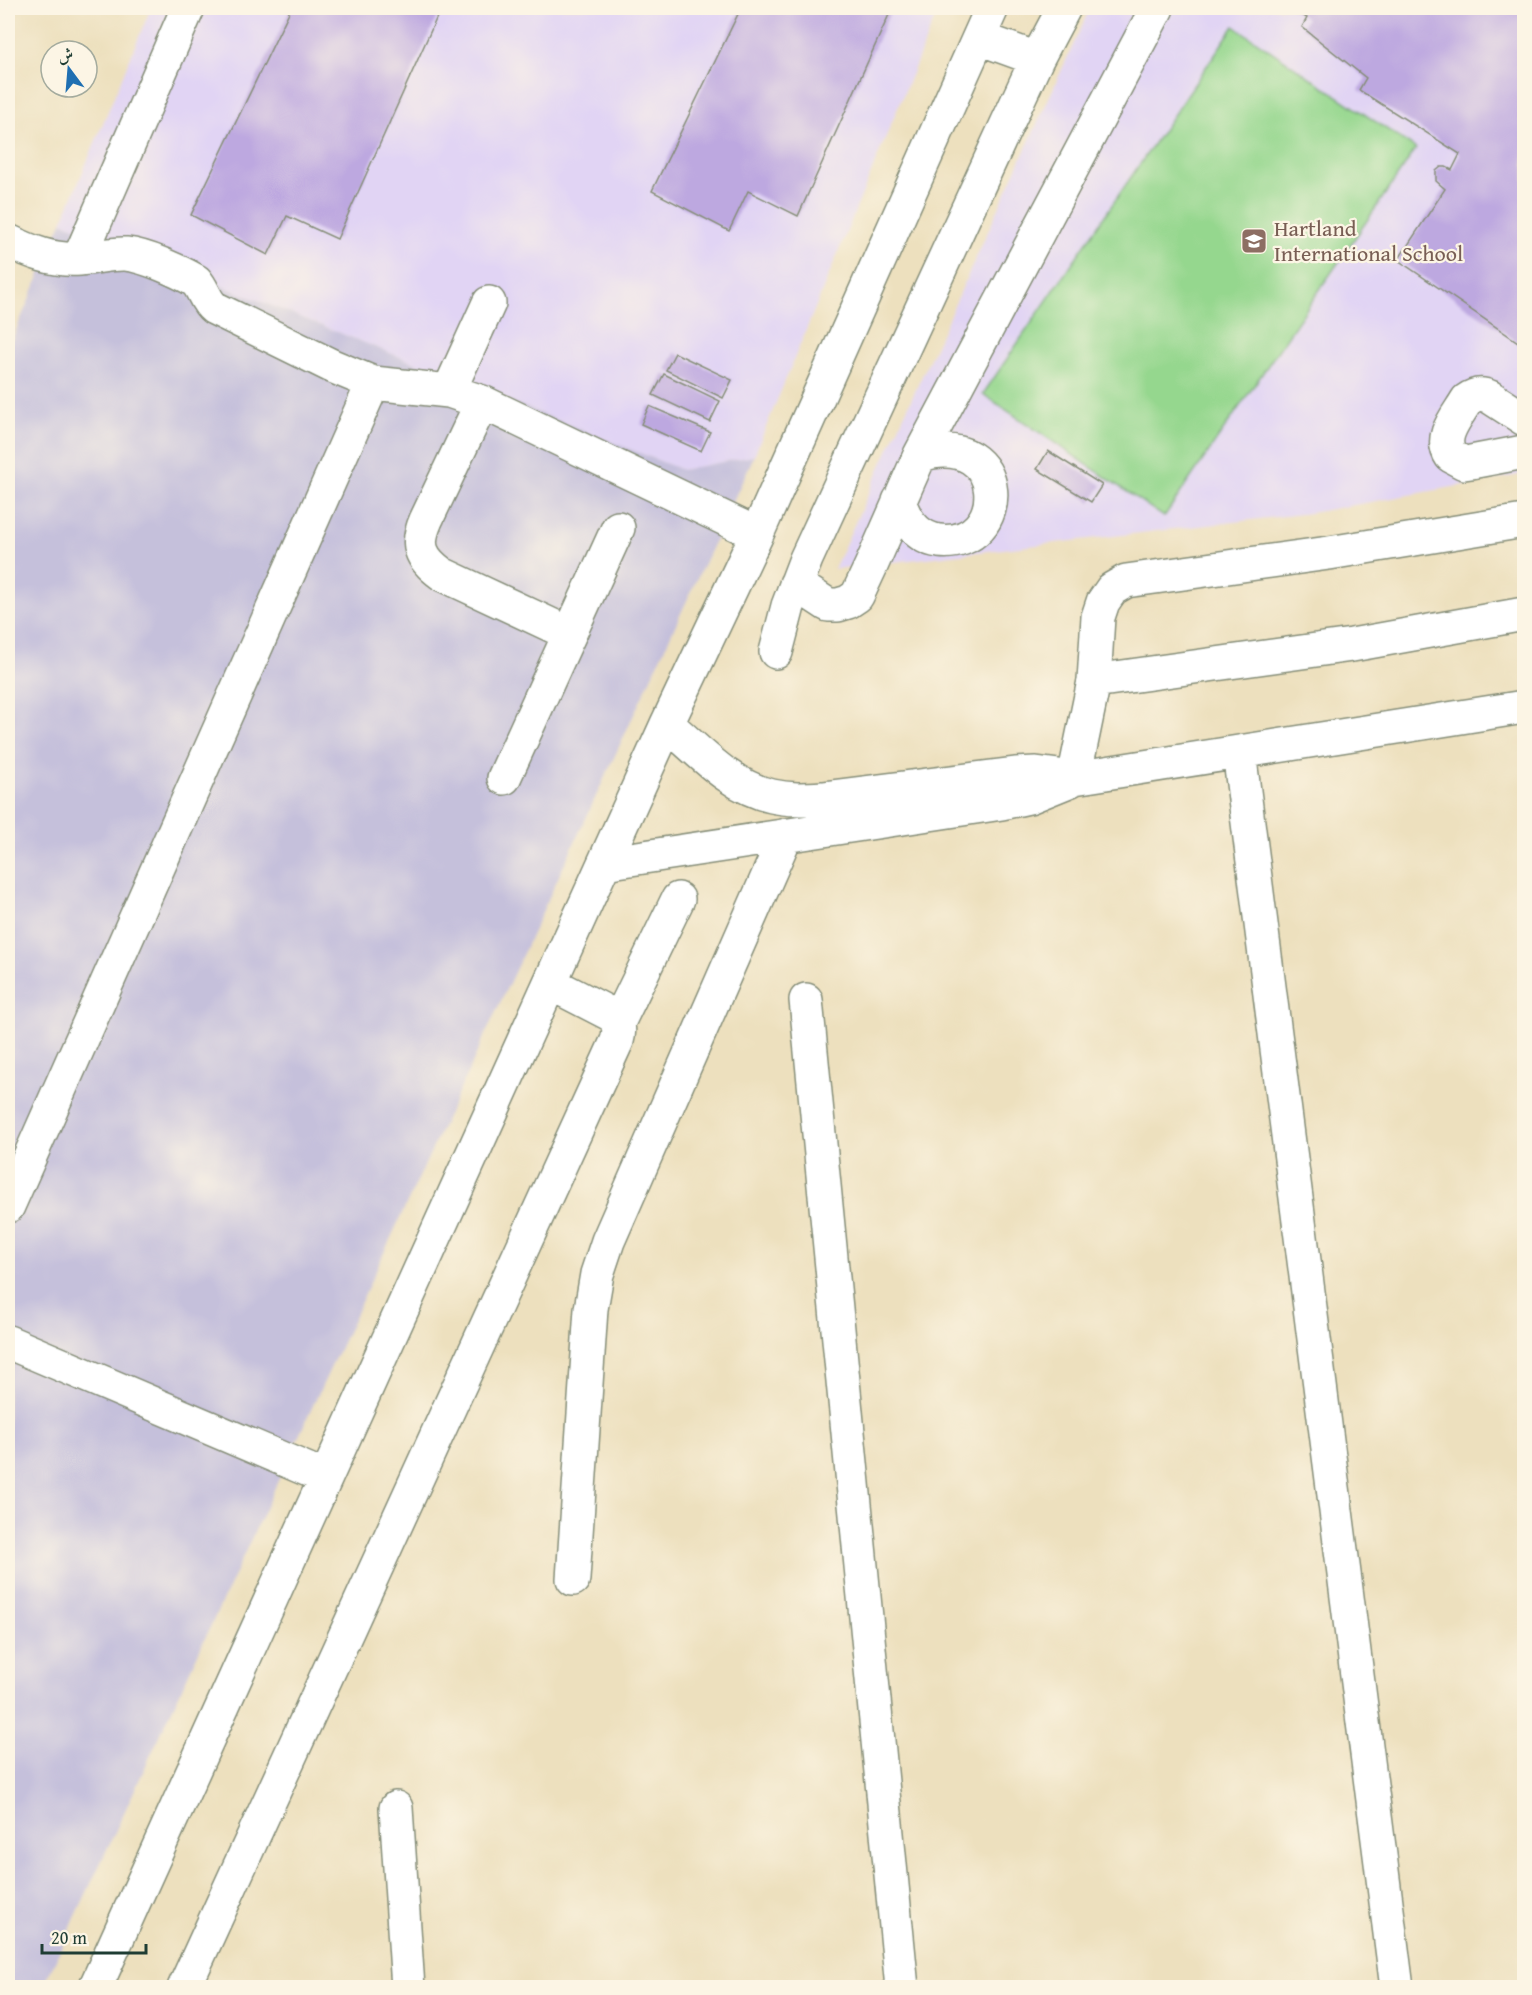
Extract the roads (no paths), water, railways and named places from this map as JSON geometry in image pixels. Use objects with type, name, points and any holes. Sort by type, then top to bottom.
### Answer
[{"type":"street","points":[[79,259],[188,8]]},
{"type":"street","points":[[95,1988],[667,724],[757,534],[992,8]]},
{"type":"street","points":[[776,652],[796,584],[1037,59],[1064,8]]},
{"type":"street","points":[[796,584],[828,605],[848,602],[856,596],[872,566],[920,454],[1157,8]]},
{"type":"street","points":[[979,38],[1037,59]]},
{"type":"street","points":[[8,241],[29,252],[48,257],[79,259],[115,254],[142,257],[196,281],[214,308],[332,366],[373,383],[449,392],[482,402],[757,534]]},
{"type":"street","points":[[449,392],[489,303]]},
{"type":"street","points":[[8,1206],[373,383]]},
{"type":"street","points":[[1524,419],[1484,394],[1472,396],[1467,400],[1446,436],[1445,443],[1451,456],[1464,463],[1524,452]]},
{"type":"street","points":[[482,402],[423,527],[420,535],[421,550],[429,564],[442,574],[568,633]]},
{"type":"street","points":[[899,501],[912,527],[922,535],[935,540],[948,541],[962,538],[974,532],[984,521],[991,496],[989,482],[974,459],[948,450],[934,450],[920,454]]},
{"type":"street","points":[[604,863],[1002,803],[1056,788],[1074,778],[1094,681],[1098,617],[1103,602],[1112,589],[1126,581],[1329,553],[1524,521]]},
{"type":"street","points":[[504,778],[568,633],[618,528]]},
{"type":"street","points":[[1094,681],[1341,646],[1524,614]]},
{"type":"street","points":[[667,724],[727,776],[749,788],[771,796],[795,799],[823,798],[1015,774],[1036,773],[1074,778],[1524,707]]},
{"type":"street","points":[[1239,752],[1396,1988]]},
{"type":"street","points":[[573,1579],[591,1309],[597,1274],[608,1241],[786,835]]},
{"type":"street","points":[[618,1023],[678,899]]},
{"type":"street","points":[[184,1988],[617,1041],[618,1023],[614,1016],[550,983]]},
{"type":"street","points":[[806,1000],[902,1988]]},
{"type":"street","points":[[8,1342],[325,1477]]},
{"type":"street","points":[[396,1808],[408,1988]]},
{"type":"place","name":"Hartland International School","points":[[1254,241]]}]
